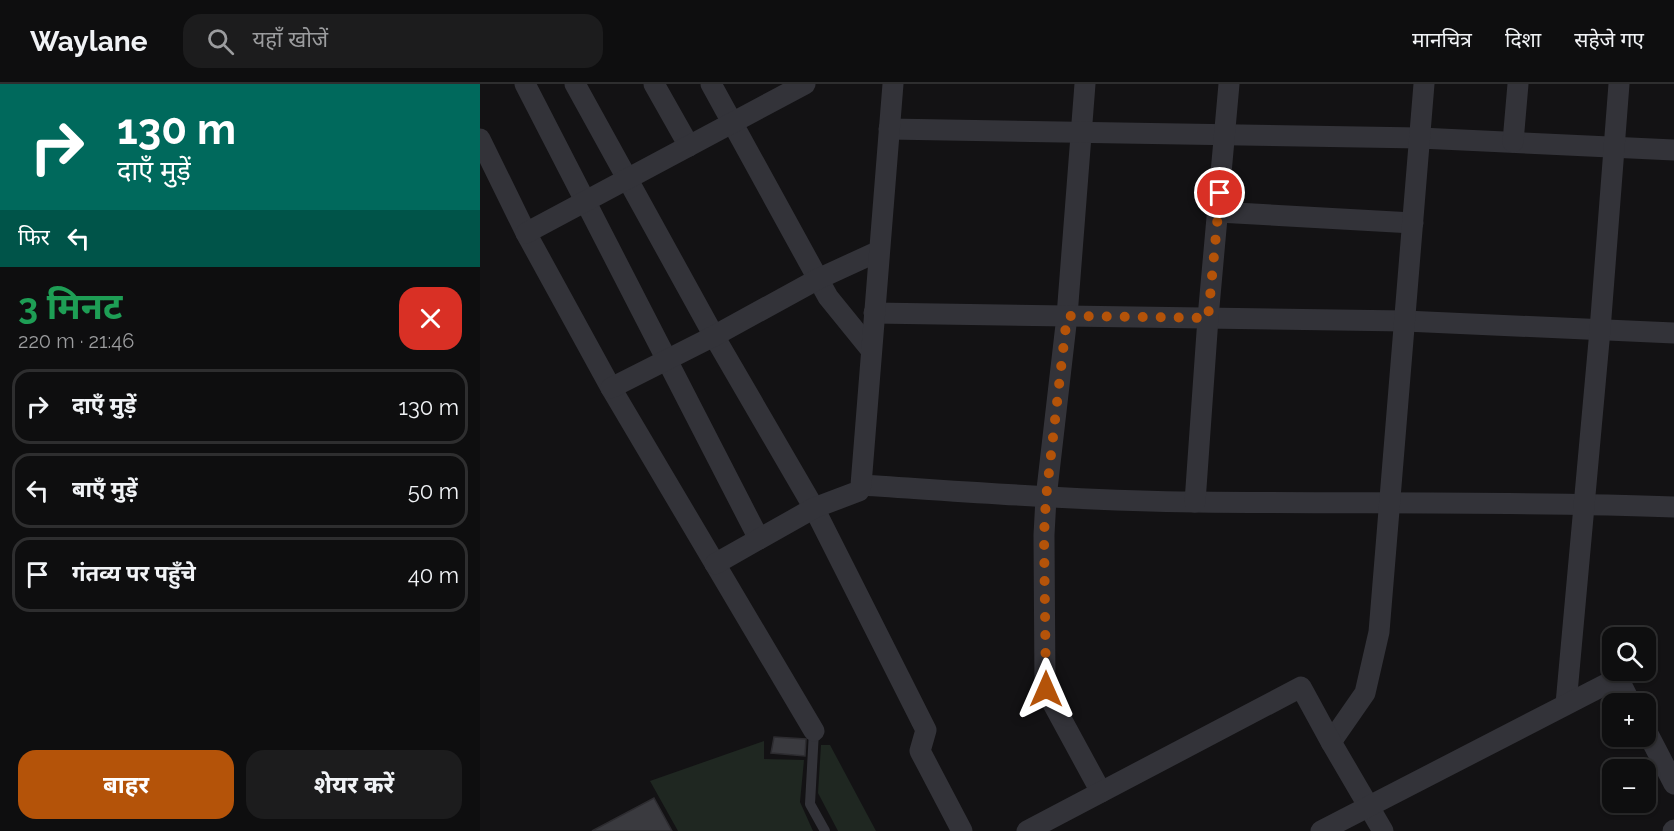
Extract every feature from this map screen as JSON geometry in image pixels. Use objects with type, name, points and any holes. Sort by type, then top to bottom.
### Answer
[{"type":"street","points":[[525,84],[759,539]]},
{"type":"street","points":[[575,84],[714,336],[814,508],[926,730],[920,751],[962,831]]},
{"type":"street","points":[[654,84],[689,146]]},
{"type":"street","points":[[711,84],[828,297],[872,350]]},
{"type":"street","points":[[526,233],[805,84]]},
{"type":"street","points":[[715,564],[814,508],[859,491],[893,84]]},
{"type":"street","points":[[1085,84],[1067,316],[1046,498],[1044,535],[1046,689],[1101,792]]},
{"type":"street","points":[[1195,502],[1208,318],[1229,84]]},
{"type":"street","points":[[1331,742],[1365,693],[1380,632],[1424,84]]},
{"type":"street","points":[[1513,142],[1518,84]]},
{"type":"street","points":[[1566,704],[1600,330],[1619,84]]},
{"type":"street","points":[[889,129],[1420,138],[1674,150]]},
{"type":"street","points":[[480,139],[526,233],[611,388],[814,731]]},
{"type":"street","points":[[1218,212],[1413,223]]},
{"type":"street","points":[[611,388],[714,336],[818,279],[879,251]]},
{"type":"street","points":[[874,313],[1405,321],[1674,333]]},
{"type":"street","points":[[861,484],[1046,498],[1195,502],[1583,504],[1674,507]]},
{"type":"street","points":[[1321,831],[1618,678],[1626,693]]},
{"type":"street","points":[[1027,831],[1301,687],[1383,831]]},
{"type":"street","points":[[1655,747],[1674,784]]},
{"type":"lane","points":[[814,731],[810,804],[825,831]]},
{"type":"shaded area","points":[[764,741],[764,759],[804,760],[800,802],[813,831],[678,831],[650,781]]},
{"type":"shaded area","points":[[821,745],[830,745],[876,831],[838,831],[818,793]]},
{"type":"building","points":[[774,737],[806,739],[805,756],[771,753]]},
{"type":"building","points":[[654,798],[672,831],[592,831]]},
{"type":"route","points":[[1046,689],[1044,535],[1046,498],[1067,316],[1208,318],[1220,193]]}]
